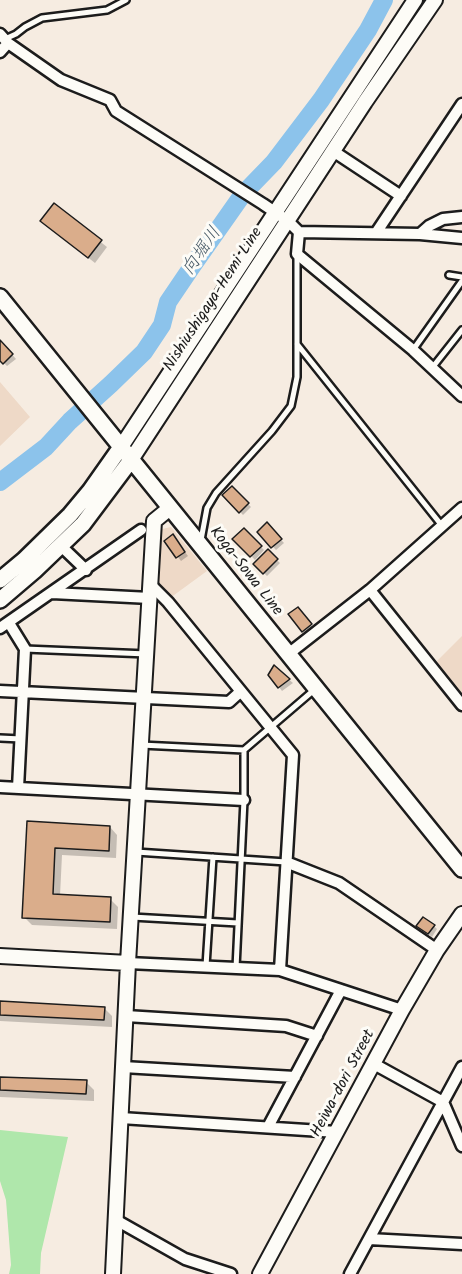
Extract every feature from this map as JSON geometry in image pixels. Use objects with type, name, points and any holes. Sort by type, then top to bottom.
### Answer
[{"type":"main road","name":"Koga-Sowa Line","points":[[0,297],[462,869]]},
{"type":"main road","name":"Nishiushigaya-Hemi Line","points":[[0,580],[70,515],[121,447]]},
{"type":"main road","name":"Nishiushigaya-Hemi Line","points":[[0,600],[61,546],[102,501],[131,460]]},
{"type":"street","name":"Nishiushigaya-Hemi Line","points":[[121,447],[415,0]]},
{"type":"street","name":"Nishiushigaya-Hemi Line","points":[[131,460],[333,151],[435,0]]},
{"type":"street","points":[[0,52],[5,39],[61,80],[110,100],[116,111],[263,204],[299,231],[420,234],[462,238]]},
{"type":"street","points":[[376,233],[462,104]]},
{"type":"street","points":[[333,151],[401,196]]},
{"type":"street","points":[[420,234],[443,219],[462,217]]},
{"type":"street","points":[[299,231],[297,254],[413,350],[462,396]]},
{"type":"street","points":[[113,1274],[130,917],[154,521],[170,508]]},
{"type":"street","points":[[287,655],[370,590],[462,508]]},
{"type":"street","points":[[18,788],[25,649],[4,625],[141,530]]},
{"type":"street","points":[[61,546],[86,570]]},
{"type":"street","points":[[370,590],[462,705]]},
{"type":"street","points":[[52,593],[151,592],[168,602],[270,729],[293,754],[280,970]]},
{"type":"street","points":[[0,691],[229,702],[240,692]]},
{"type":"street","points":[[0,787],[244,800]]},
{"type":"street","points":[[286,862],[339,883],[437,950]]},
{"type":"street","name":"Heiwa-dori Street","points":[[260,1274],[402,1010],[437,950],[462,914]]},
{"type":"street","points":[[0,956],[280,970],[402,1010]]},
{"type":"street","points":[[268,1127],[342,990]]},
{"type":"street","points":[[126,1016],[286,1026],[317,1035]]},
{"type":"street","points":[[374,1064],[443,1102],[462,1146]]},
{"type":"street","points":[[123,1067],[295,1077]]},
{"type":"street","points":[[350,1274],[462,1067]]},
{"type":"street","points":[[121,1118],[337,1132]]},
{"type":"street","points":[[116,1220],[185,1259],[231,1274]]},
{"type":"street","points":[[369,1239],[462,1244]]},
{"type":"lane","points":[[5,39],[42,18],[107,10],[126,0]]},
{"type":"lane","points":[[200,545],[207,508],[216,493],[272,431],[291,406],[297,377],[297,254]]},
{"type":"lane","points":[[413,350],[462,279],[449,275]]},
{"type":"lane","points":[[432,368],[462,330]]},
{"type":"lane","points":[[296,343],[443,527]]},
{"type":"lane","points":[[25,649],[147,654]]},
{"type":"lane","points":[[141,746],[244,750],[315,689]]},
{"type":"lane","points":[[0,738],[21,739]]},
{"type":"lane","points":[[236,968],[244,800],[244,750]]},
{"type":"lane","points":[[134,852],[286,862]]},
{"type":"lane","points":[[206,967],[213,857]]},
{"type":"lane","points":[[130,917],[238,923]]},
{"type":"shaded area","points":[[0,382],[30,417],[0,446]]},
{"type":"shaded area","points":[[171,527],[207,571],[170,598],[156,581],[162,529]]},
{"type":"shaded area","points":[[462,636],[462,697],[434,664]]},
{"type":"green space","points":[[0,1130],[68,1137],[41,1253],[40,1274],[9,1274],[11,1265],[6,1200],[0,1181]]},
{"type":"building","points":[[54,203],[102,240],[88,258],[40,221]]},
{"type":"building","points":[[0,340],[13,354],[3,364],[0,361]]},
{"type":"building","points":[[232,486],[249,503],[239,513],[222,495]]},
{"type":"building","points":[[267,522],[282,539],[271,548],[257,532]]},
{"type":"building","points":[[244,528],[262,546],[250,557],[232,539]]},
{"type":"building","points":[[173,534],[185,552],[176,558],[164,541]]},
{"type":"building","points":[[268,549],[278,559],[263,574],[253,564]]},
{"type":"building","points":[[298,607],[312,624],[302,632],[288,614]]},
{"type":"building","points":[[274,665],[290,679],[278,688],[268,675]]},
{"type":"building","points":[[27,821],[110,826],[109,851],[55,848],[53,894],[111,897],[110,922],[22,918]]},
{"type":"building","points":[[423,917],[435,925],[428,934],[416,926]]},
{"type":"building","points":[[0,1001],[105,1007],[104,1020],[0,1015]]},
{"type":"building","points":[[0,1077],[87,1080],[86,1094],[0,1090]]},
{"type":"waterway","name":"向堀川","points":[[0,482],[46,447],[70,421],[144,352],[162,325],[168,302],[191,268],[243,194],[274,162],[321,100],[368,30],[384,0]]}]
